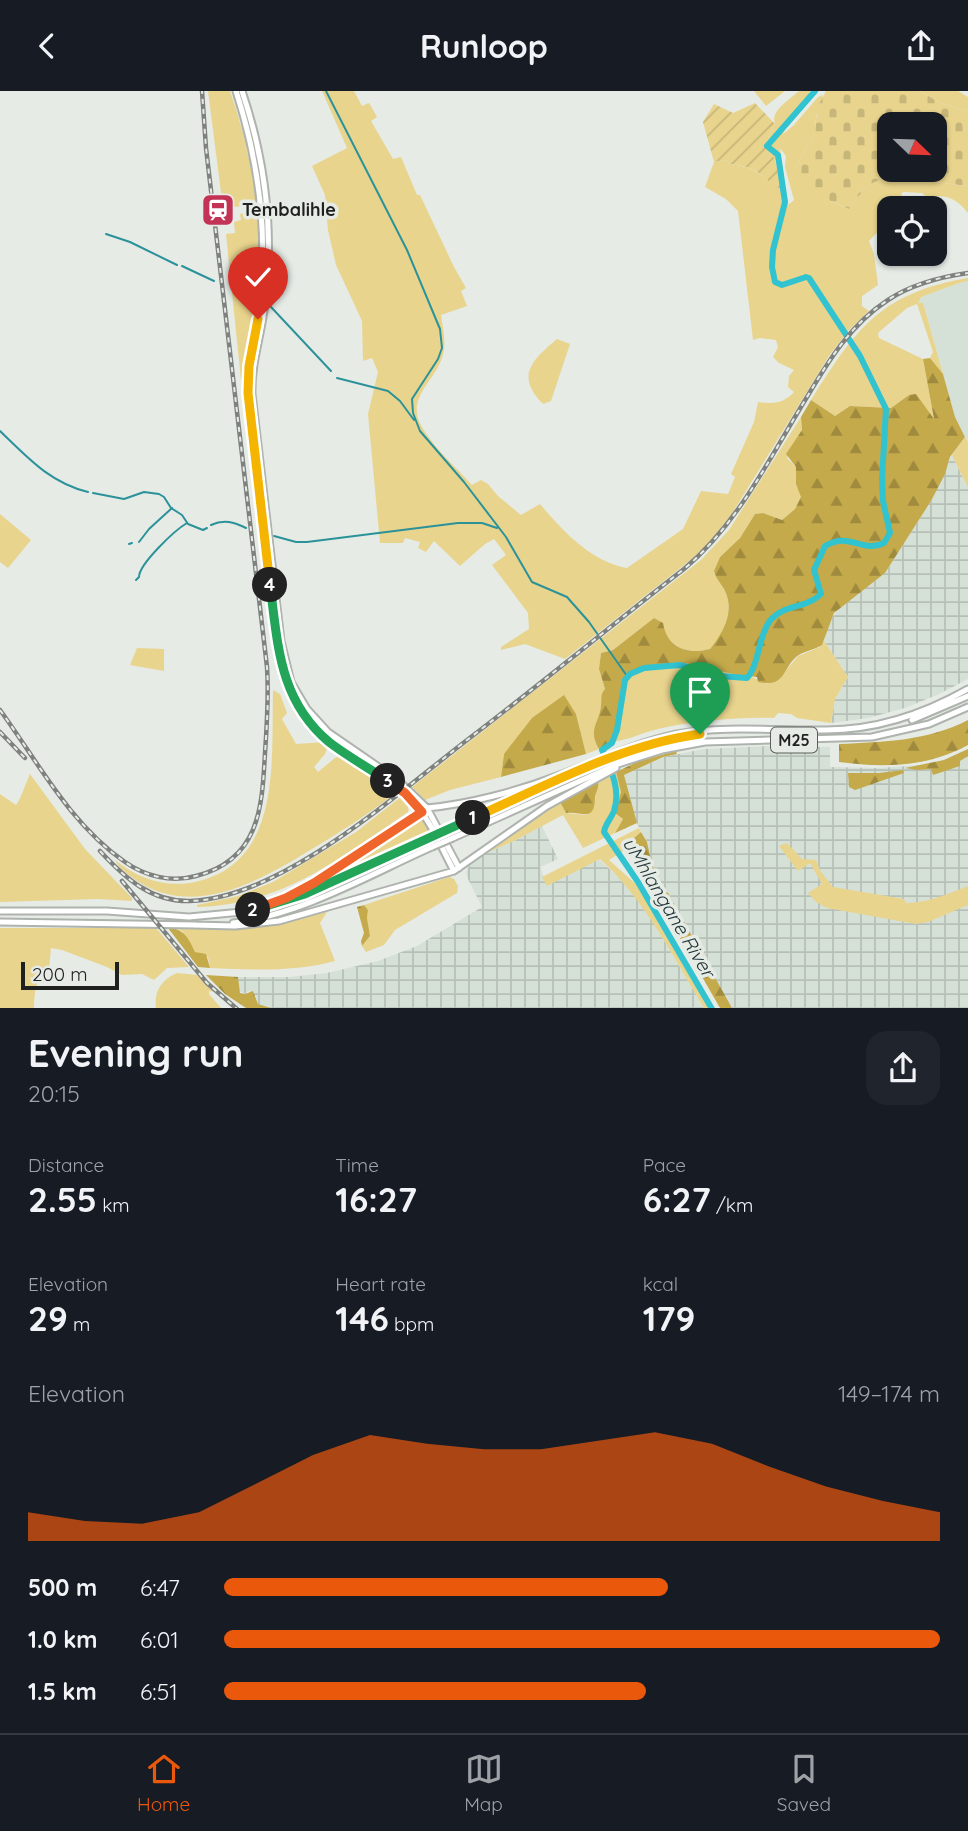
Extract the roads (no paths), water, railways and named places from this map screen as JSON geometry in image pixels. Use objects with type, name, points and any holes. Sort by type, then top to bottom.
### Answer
[{"type":"main road","points":[[236,91],[253,151],[261,214],[262,289],[249,366],[248,393],[280,663],[296,702],[321,734],[425,810]]},
{"type":"main road","points":[[242,91],[255,132],[267,195],[267,284],[252,394],[285,661],[302,701],[322,727],[341,743],[403,784],[425,810],[456,869]]},
{"type":"main road","points":[[626,750],[691,732],[829,730],[877,725],[915,715],[968,689]]},
{"type":"main road","name":"M25","points":[[0,911],[107,911],[189,918],[251,911],[305,894],[626,750],[700,734],[865,730],[908,721],[968,696]]},
{"type":"main road","name":"M25","points":[[619,765],[662,750],[705,742],[858,739],[890,734],[929,724],[968,707]]},
{"type":"main road","points":[[251,911],[286,898],[314,883],[425,810],[534,784],[605,759]]},
{"type":"main road","points":[[0,922],[235,926],[279,921],[456,869],[547,806],[619,765]]},
{"type":"main road","points":[[193,925],[242,922],[299,907],[619,765]]},
{"type":"waterway","points":[[326,91],[407,250],[440,329],[442,348],[438,359],[412,399],[413,413],[420,431],[506,537],[532,582],[567,597],[589,622],[627,676],[625,680]]},
{"type":"waterway","name":"uMhlangane River","points":[[711,1008],[638,882],[604,832],[614,811],[616,795],[614,780],[602,750],[612,743],[617,730],[625,680],[630,674],[644,668],[680,665],[720,676],[747,678],[754,666],[765,628],[774,616],[821,594],[814,570],[825,546],[842,541],[876,546],[884,543],[890,533],[883,501],[882,480],[886,409],[860,356],[809,278],[782,285],[775,282],[772,267],[773,250],[785,202],[778,155],[767,146],[815,91]]},
{"type":"waterway","points":[[106,234],[130,242],[177,265]]},
{"type":"waterway","points":[[182,266],[214,281]]},
{"type":"waterway","points":[[241,293],[256,299]]},
{"type":"waterway","points":[[271,307],[331,371]]},
{"type":"waterway","points":[[337,378],[388,391],[400,401],[414,420]]},
{"type":"waterway","points":[[0,431],[51,476],[88,492]]},
{"type":"waterway","points":[[93,493],[124,499],[144,492],[159,494],[188,524],[203,530],[207,528]]},
{"type":"waterway","points":[[139,542],[172,508]]},
{"type":"waterway","points":[[211,525],[229,522],[246,528]]},
{"type":"waterway","points":[[136,580],[151,556],[187,523]]},
{"type":"waterway","points":[[274,536],[307,542],[458,523],[482,523],[497,528]]},
{"type":"railway","points":[[0,710],[71,811],[105,847],[141,871],[177,879],[196,876],[233,858],[253,829],[259,811],[264,773],[268,710],[267,667],[206,148],[202,91]]},
{"type":"railway","points":[[100,851],[129,879],[151,893],[190,901],[226,895],[263,882],[339,838],[525,695],[704,551],[737,510],[824,370],[863,320],[888,300],[916,285],[968,273]]},
{"type":"railway","points":[[0,732],[25,758]]},
{"type":"railway","points":[[122,881],[207,983],[236,1008]]},
{"type":"place","name":"Tembalihle","points":[[218,210]]}]
